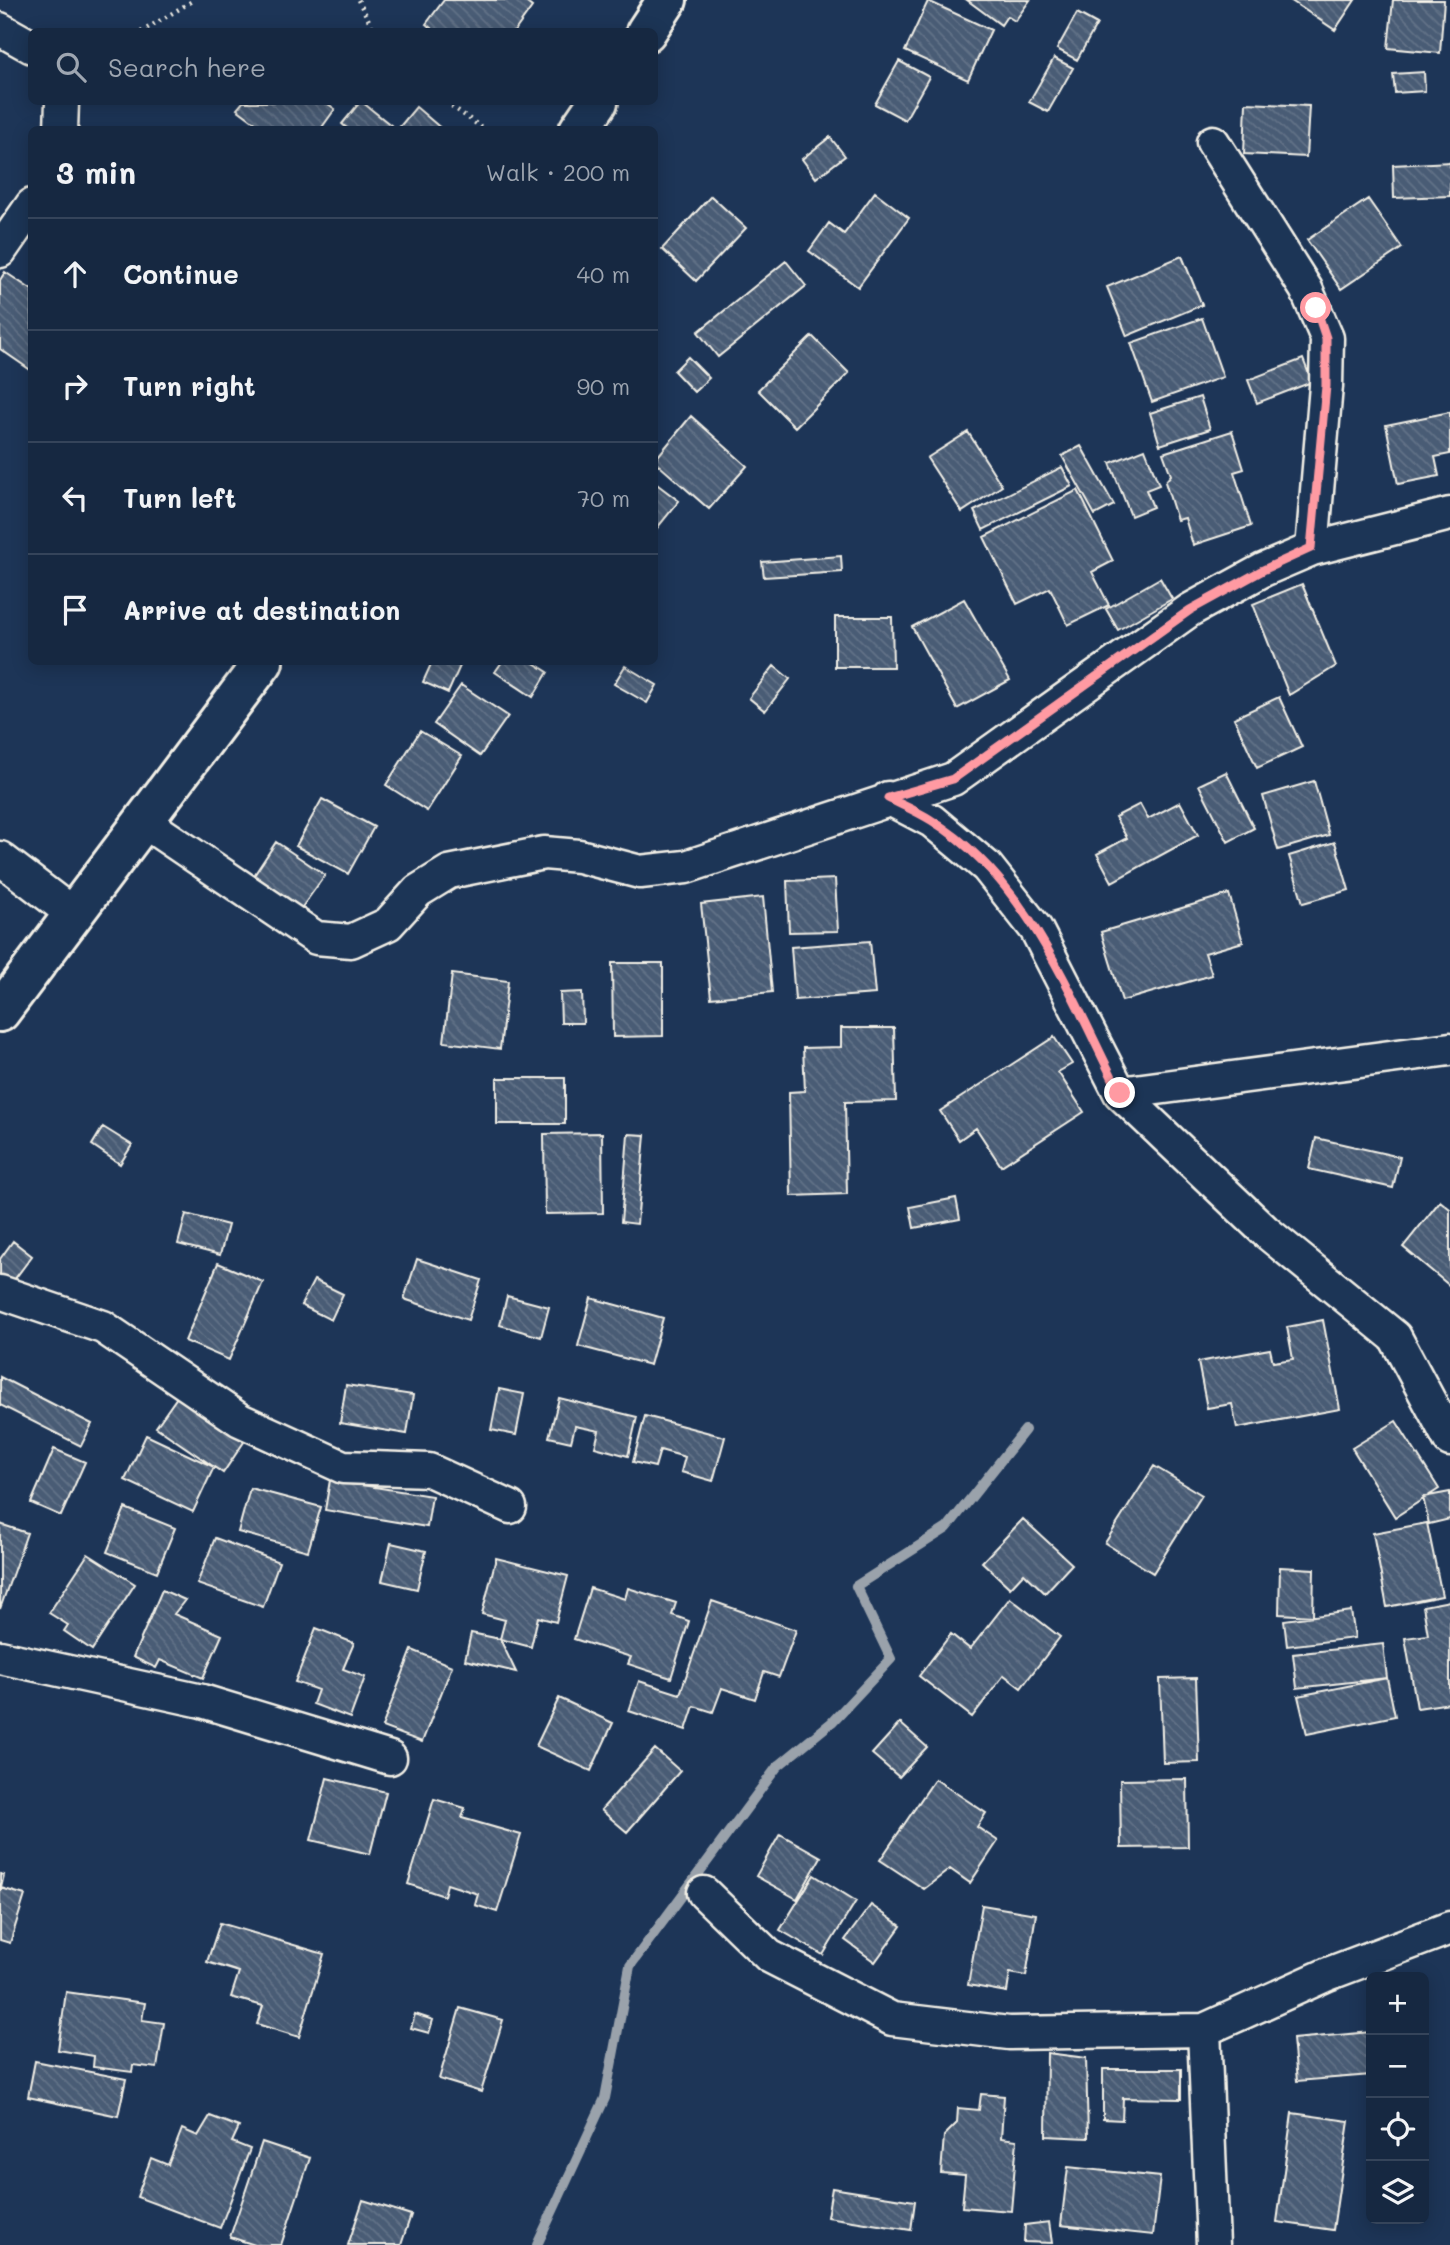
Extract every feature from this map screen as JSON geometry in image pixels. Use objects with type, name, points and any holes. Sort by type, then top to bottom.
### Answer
[{"type":"main road","points":[[649,28],[667,0]]},
{"type":"main road","points":[[582,126],[596,105]]},
{"type":"main road","points":[[0,1012],[261,665]]},
{"type":"street","points":[[0,29],[28,45]]},
{"type":"street","points":[[61,126],[62,105]]},
{"type":"street","points":[[1213,142],[1306,289],[1326,338],[1326,386],[1311,548]]},
{"type":"street","points":[[0,251],[28,211]]},
{"type":"street","points":[[144,821],[316,937],[351,940],[388,924],[418,891],[449,872],[544,853],[579,856],[640,872],[686,866],[953,779],[1190,610],[1263,570],[1311,548],[1450,514]]},
{"type":"street","points":[[888,798],[932,821],[987,867],[1036,929],[1120,1093],[1265,1231],[1395,1337],[1450,1440]]},
{"type":"street","points":[[0,858],[73,914]]},
{"type":"street","points":[[1120,1093],[1450,1049]]},
{"type":"street","points":[[0,1292],[103,1327],[240,1420],[344,1467],[429,1470],[510,1507]]},
{"type":"street","points":[[0,1657],[202,1701],[390,1758]]},
{"type":"street","points":[[704,1893],[769,1956],[892,2019],[1009,2033],[1204,2030],[1328,1974],[1450,1928]]},
{"type":"street","points":[[1204,2030],[1213,2245]]},
{"type":"path","points":[[148,28],[194,0]]},
{"type":"path","points":[[358,0],[373,28]]},
{"type":"path","points":[[450,105],[479,126]]},
{"type":"building","points":[[444,0],[523,0],[532,7],[517,28],[431,28],[426,24]]},
{"type":"building","points":[[967,0],[1030,0],[1015,21],[1007,16],[1001,25]]},
{"type":"building","points":[[1290,0],[1355,0],[1335,30]]},
{"type":"building","points":[[1393,0],[1444,0],[1440,53],[1388,48]]},
{"type":"building","points":[[928,1],[991,30],[968,80],[905,51]]},
{"type":"building","points":[[1077,13],[1097,24],[1077,60],[1057,49]]},
{"type":"building","points":[[1054,58],[1073,68],[1048,112],[1029,102]]},
{"type":"building","points":[[899,61],[929,77],[905,120],[875,104]]},
{"type":"building","points":[[1424,72],[1425,91],[1395,93],[1393,74]]},
{"type":"building","points":[[1246,103],[1309,106],[1306,157],[1244,154]]},
{"type":"building","points":[[240,105],[329,105],[335,109],[323,126],[260,126],[237,109]]},
{"type":"building","points":[[358,105],[366,105],[392,126],[344,126],[342,124]]},
{"type":"building","points":[[416,107],[438,126],[400,126]]},
{"type":"building","points":[[830,137],[845,156],[816,178],[802,159]]},
{"type":"building","points":[[1450,162],[1450,196],[1394,198],[1393,165]]},
{"type":"building","points":[[875,192],[909,218],[858,287],[809,251],[829,223],[844,234]]},
{"type":"building","points":[[711,196],[746,228],[696,281],[662,249]]},
{"type":"building","points":[[1368,199],[1402,248],[1341,289],[1307,240]]},
{"type":"building","points":[[1182,256],[1202,305],[1127,336],[1107,287]]},
{"type":"building","points":[[786,261],[806,286],[718,357],[698,332]]},
{"type":"building","points":[[5,272],[28,287],[28,368],[0,349],[0,280]]},
{"type":"building","points":[[1202,318],[1223,377],[1152,402],[1131,343]]},
{"type":"building","points":[[812,336],[849,373],[795,427],[758,390]]},
{"type":"building","points":[[688,357],[709,378],[694,392],[674,371]]},
{"type":"building","points":[[1303,359],[1312,382],[1257,403],[1248,380]]},
{"type":"building","points":[[1200,397],[1210,429],[1160,445],[1150,413]]},
{"type":"building","points":[[1450,412],[1450,454],[1435,457],[1439,476],[1398,484],[1386,425]]},
{"type":"building","points":[[691,416],[747,466],[709,509],[658,464],[658,456]]},
{"type":"building","points":[[1232,431],[1244,469],[1234,472],[1251,526],[1193,545],[1185,518],[1177,520],[1165,482],[1171,475],[1163,453]]},
{"type":"building","points":[[968,432],[1002,486],[962,512],[927,458]]},
{"type":"building","points":[[1081,446],[1114,505],[1095,515],[1062,456]]},
{"type":"building","points":[[1145,449],[1159,485],[1146,490],[1153,507],[1131,516],[1110,463]]},
{"type":"building","points":[[1062,467],[1072,486],[983,530],[974,511]]},
{"type":"building","points":[[658,485],[679,501],[658,527]]},
{"type":"building","points":[[1078,490],[1113,561],[1092,572],[1109,605],[1068,625],[1050,588],[1017,604],[984,537]]},
{"type":"building","points":[[841,556],[842,572],[764,577],[762,562]]},
{"type":"building","points":[[1160,578],[1172,599],[1118,630],[1106,609]]},
{"type":"building","points":[[1302,584],[1336,666],[1289,695],[1253,604]]},
{"type":"building","points":[[964,599],[1010,680],[957,709],[912,627]]},
{"type":"building","points":[[835,617],[892,617],[893,667],[835,667]]},
{"type":"building","points":[[431,665],[460,666],[448,693],[423,682]]},
{"type":"building","points":[[500,665],[537,665],[548,672],[533,697],[495,672]]},
{"type":"building","points":[[625,666],[657,685],[647,703],[614,684]]},
{"type":"building","points":[[774,666],[790,679],[765,711],[749,698]]},
{"type":"building","points":[[461,685],[508,716],[480,756],[434,724]]},
{"type":"building","points":[[1279,697],[1302,747],[1257,768],[1234,718]]},
{"type":"building","points":[[420,731],[462,756],[427,811],[386,785]]},
{"type":"building","points":[[1226,772],[1254,828],[1228,842],[1199,785]]},
{"type":"building","points":[[1314,781],[1329,835],[1278,850],[1263,796]]},
{"type":"building","points":[[322,799],[374,827],[348,874],[296,846]]},
{"type":"building","points":[[1180,802],[1198,835],[1112,882],[1097,854],[1127,838],[1115,817],[1140,804],[1148,819]]},
{"type":"building","points":[[276,842],[325,875],[295,917],[247,886]]},
{"type":"building","points":[[1335,842],[1349,890],[1303,903],[1289,856]]},
{"type":"building","points":[[835,879],[838,931],[789,932],[787,881]]},
{"type":"building","points":[[1229,894],[1243,942],[1205,953],[1212,975],[1122,1001],[1101,932]]},
{"type":"building","points":[[763,897],[772,992],[711,998],[701,904]]},
{"type":"building","points":[[870,941],[875,994],[795,1000],[791,947]]},
{"type":"building","points":[[612,963],[663,963],[663,1036],[613,1037]]},
{"type":"building","points":[[452,974],[508,981],[500,1049],[444,1042]]},
{"type":"building","points":[[582,992],[583,1023],[561,1023],[560,993]]},
{"type":"building","points":[[841,1028],[894,1028],[896,1101],[845,1102],[847,1194],[791,1196],[789,1092],[805,1091],[803,1048],[841,1047]]},
{"type":"building","points":[[1054,1037],[1072,1064],[1058,1072],[1084,1112],[1001,1166],[976,1128],[959,1140],[940,1111]]},
{"type":"building","points":[[497,1078],[565,1078],[565,1124],[497,1124]]},
{"type":"building","points":[[103,1127],[132,1145],[120,1164],[92,1145]]},
{"type":"building","points":[[602,1133],[603,1213],[545,1214],[544,1134]]},
{"type":"building","points":[[628,1134],[645,1135],[637,1224],[621,1222]]},
{"type":"building","points":[[1316,1138],[1400,1157],[1393,1188],[1309,1169]]},
{"type":"building","points":[[956,1198],[960,1219],[914,1228],[910,1207]]},
{"type":"building","points":[[1440,1201],[1450,1209],[1450,1286],[1403,1247]]},
{"type":"building","points":[[186,1214],[228,1225],[220,1255],[178,1244]]},
{"type":"building","points":[[13,1241],[32,1256],[11,1284],[0,1275],[0,1259]]},
{"type":"building","points":[[417,1259],[481,1280],[468,1320],[404,1299]]},
{"type":"building","points":[[218,1263],[263,1282],[229,1360],[185,1341]]},
{"type":"building","points":[[314,1280],[343,1294],[331,1320],[301,1305]]},
{"type":"building","points":[[507,1296],[549,1307],[541,1337],[500,1325]]},
{"type":"building","points":[[591,1298],[663,1318],[650,1365],[578,1346]]},
{"type":"building","points":[[1323,1320],[1340,1409],[1237,1428],[1232,1404],[1207,1408],[1198,1362],[1270,1349],[1273,1362],[1293,1359],[1287,1327]]},
{"type":"building","points":[[0,1377],[92,1424],[81,1446],[0,1405]]},
{"type":"building","points":[[346,1385],[413,1395],[407,1434],[340,1423]]},
{"type":"building","points":[[499,1389],[524,1394],[516,1435],[491,1430]]},
{"type":"building","points":[[182,1390],[248,1436],[223,1473],[156,1427]]},
{"type":"building","points":[[559,1398],[637,1417],[628,1456],[595,1447],[599,1431],[575,1426],[571,1442],[549,1437]]},
{"type":"building","points":[[645,1416],[725,1437],[713,1481],[681,1472],[685,1457],[660,1450],[655,1467],[633,1462]]},
{"type":"building","points":[[1396,1421],[1439,1489],[1395,1517],[1352,1448]]},
{"type":"building","points":[[146,1435],[214,1467],[193,1512],[125,1480]]},
{"type":"building","points":[[54,1449],[85,1462],[61,1516],[31,1503]]},
{"type":"building","points":[[1154,1466],[1202,1495],[1153,1573],[1105,1543]]},
{"type":"building","points":[[330,1480],[432,1496],[427,1527],[325,1510]]},
{"type":"building","points":[[250,1488],[321,1507],[308,1551],[238,1532]]},
{"type":"building","points":[[1450,1492],[1450,1519],[1429,1524],[1423,1497]]},
{"type":"building","points":[[125,1508],[175,1528],[157,1572],[107,1552]]},
{"type":"building","points":[[1023,1519],[1072,1564],[1045,1593],[1024,1573],[1010,1588],[982,1562]]},
{"type":"building","points":[[1427,1523],[1442,1596],[1387,1607],[1373,1533]]},
{"type":"building","points":[[0,1524],[27,1533],[0,1609]]},
{"type":"building","points":[[215,1538],[279,1562],[263,1607],[197,1584]]},
{"type":"building","points":[[391,1543],[426,1551],[417,1589],[382,1581]]},
{"type":"building","points":[[88,1554],[135,1584],[92,1650],[64,1631],[68,1625],[49,1613]]},
{"type":"building","points":[[496,1558],[568,1576],[556,1622],[538,1617],[531,1647],[500,1639],[505,1620],[482,1614]]},
{"type":"building","points":[[1280,1567],[1314,1569],[1313,1616],[1279,1614]]},
{"type":"building","points":[[590,1588],[625,1599],[628,1588],[676,1603],[672,1615],[689,1621],[671,1678],[628,1664],[631,1657],[574,1639]]},
{"type":"building","points":[[162,1590],[185,1600],[174,1614],[222,1635],[203,1678],[160,1660],[156,1668],[133,1657]]},
{"type":"building","points":[[1010,1598],[1060,1637],[1021,1688],[1004,1675],[972,1717],[919,1676],[951,1634],[970,1649]]},
{"type":"building","points":[[712,1601],[796,1630],[779,1677],[764,1672],[755,1699],[722,1688],[713,1712],[694,1706],[686,1730],[629,1711],[639,1681],[680,1694]]},
{"type":"building","points":[[1450,1601],[1450,1703],[1417,1708],[1405,1638],[1428,1635],[1423,1606]]},
{"type":"building","points":[[1351,1611],[1355,1638],[1287,1646],[1284,1620]]},
{"type":"building","points":[[316,1628],[354,1643],[343,1669],[365,1677],[350,1718],[313,1704],[318,1690],[295,1682]]},
{"type":"building","points":[[471,1633],[500,1639],[516,1672],[465,1660]]},
{"type":"building","points":[[1383,1644],[1387,1678],[1297,1688],[1293,1654]]},
{"type":"building","points":[[412,1650],[452,1666],[422,1742],[382,1727]]},
{"type":"building","points":[[1196,1678],[1199,1762],[1163,1763],[1160,1679]]},
{"type":"building","points":[[1387,1678],[1395,1716],[1307,1734],[1298,1696]]},
{"type":"building","points":[[559,1698],[613,1723],[591,1771],[536,1746]]},
{"type":"building","points":[[900,1723],[927,1747],[899,1777],[872,1754]]},
{"type":"building","points":[[655,1749],[680,1771],[627,1832],[601,1810]]},
{"type":"building","points":[[327,1778],[386,1792],[370,1854],[311,1840]]},
{"type":"building","points":[[935,1779],[986,1813],[977,1827],[998,1841],[970,1883],[950,1869],[924,1889],[880,1860]]},
{"type":"building","points":[[1187,1779],[1188,1847],[1121,1848],[1120,1780]]},
{"type":"building","points":[[434,1799],[465,1808],[462,1818],[521,1835],[497,1912],[475,1905],[478,1894],[447,1884],[444,1896],[408,1884]]},
{"type":"building","points":[[780,1834],[821,1857],[797,1899],[756,1876]]},
{"type":"building","points":[[0,1874],[4,1875],[1,1888],[25,1895],[10,1943],[0,1940]]},
{"type":"building","points":[[814,1875],[856,1901],[823,1955],[780,1930]]},
{"type":"building","points":[[871,1905],[901,1926],[875,1962],[845,1940]]},
{"type":"building","points":[[982,1905],[1036,1914],[1026,1976],[1010,1973],[1007,1992],[968,1985]]},
{"type":"building","points":[[220,1923],[324,1954],[299,2037],[257,2024],[263,2006],[231,1997],[239,1972],[207,1962]]},
{"type":"building","points":[[66,1992],[145,2003],[142,2020],[164,2023],[157,2068],[133,2065],[132,2072],[93,2067],[94,2056],[58,2050]]},
{"type":"building","points":[[460,2008],[503,2020],[481,2092],[439,2079]]},
{"type":"building","points":[[415,2014],[433,2020],[429,2033],[411,2028]]},
{"type":"building","points":[[1366,2032],[1366,2075],[1297,2081],[1293,2039]]},
{"type":"building","points":[[1047,2053],[1086,2058],[1088,2138],[1046,2136]]},
{"type":"building","points":[[35,2061],[126,2079],[118,2116],[28,2097]]},
{"type":"building","points":[[1103,2069],[1181,2069],[1181,2099],[1123,2098],[1122,2120],[1103,2119]]},
{"type":"building","points":[[981,2094],[1004,2096],[1001,2138],[1017,2140],[1011,2211],[962,2207],[965,2175],[941,2173],[944,2136],[957,2123],[958,2108],[979,2110]]},
{"type":"building","points":[[1292,2113],[1349,2121],[1333,2230],[1277,2222]]},
{"type":"building","points":[[210,2116],[239,2127],[232,2142],[250,2149],[220,2228],[137,2197],[151,2158],[168,2165],[182,2129],[198,2136]]},
{"type":"building","points":[[262,2142],[310,2158],[281,2245],[255,2245],[230,2237]]},
{"type":"building","points":[[1068,2167],[1160,2177],[1153,2235],[1061,2225]]},
{"type":"building","points":[[832,2188],[915,2201],[911,2230],[827,2217]]},
{"type":"building","points":[[363,2200],[411,2215],[401,2245],[348,2245]]},
{"type":"building","points":[[1049,2222],[1052,2243],[1024,2242],[1025,2225]]},
{"type":"waterway","points":[[537,2245],[605,2098],[630,1966],[777,1767],[832,1722],[891,1659],[856,1586],[947,1528],[1025,1430]]},
{"type":"route","points":[[1120,1093],[1036,929],[987,867],[932,821],[888,798],[953,779],[1190,610],[1263,570],[1311,548],[1326,386],[1326,338],[1316,308]]}]
